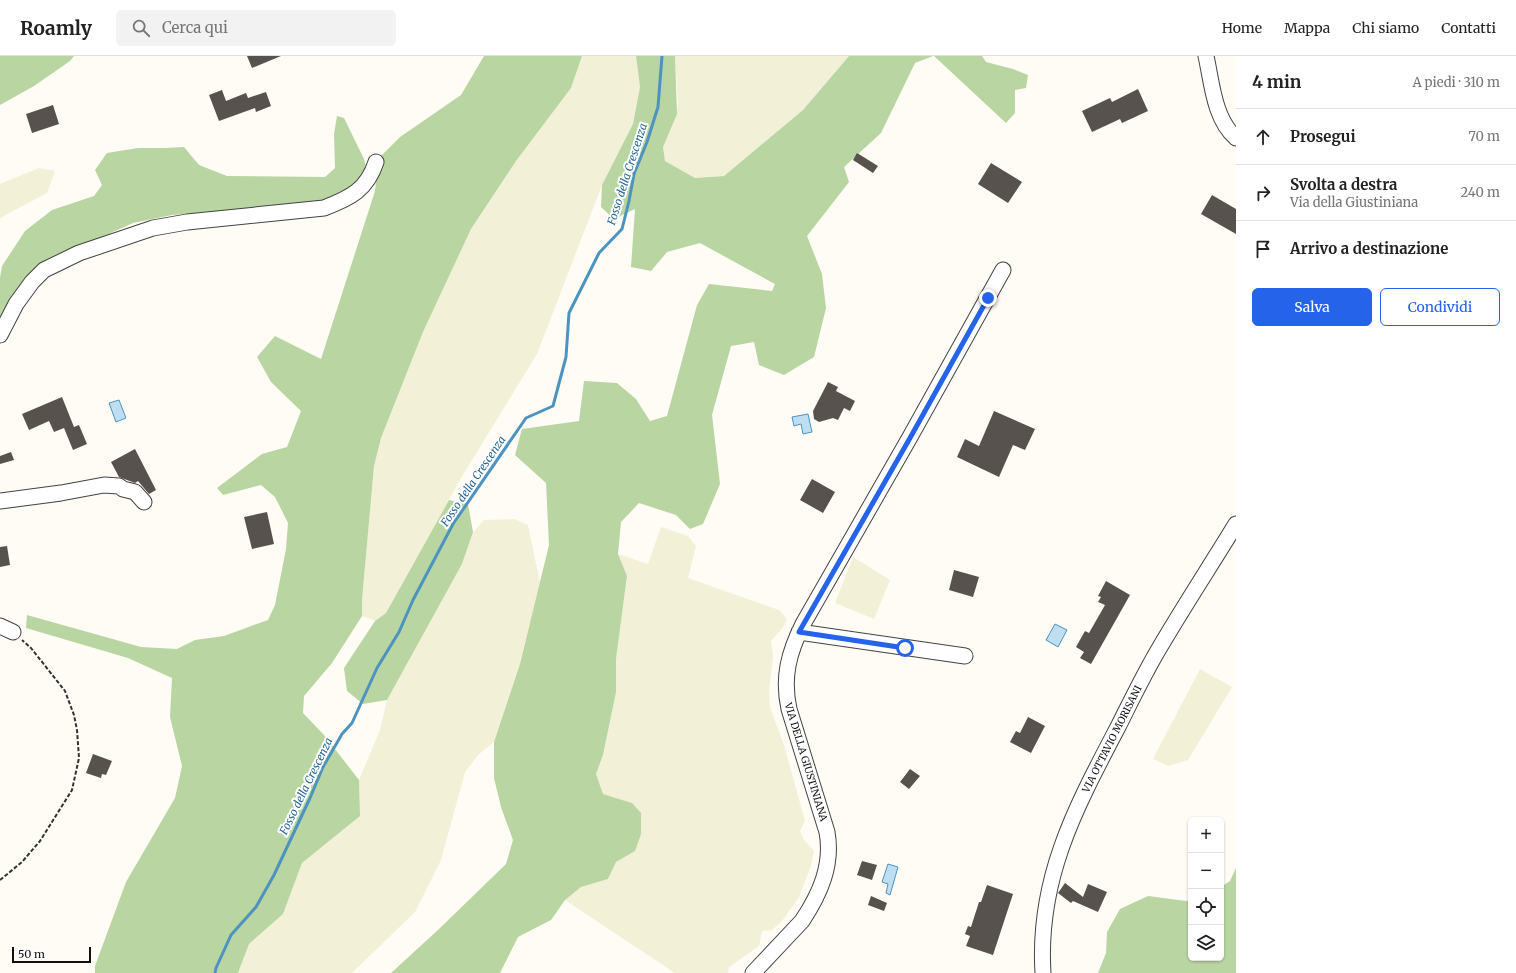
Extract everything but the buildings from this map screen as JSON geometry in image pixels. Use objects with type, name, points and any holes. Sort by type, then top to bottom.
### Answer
[{"type":"street","points":[[1206,56],[1217,105],[1225,126],[1236,138]]},
{"type":"street","points":[[0,335],[16,304],[32,282],[44,270],[78,253],[153,228],[187,222],[324,208],[355,193],[369,181],[376,162]]},
{"type":"street","name":"VIA DELLA GIUSTINIANA","points":[[753,973],[805,917],[824,879],[828,859],[829,850],[827,832],[786,696],[786,674],[788,664],[799,632],[910,438],[1003,270]]},
{"type":"street","points":[[0,501],[61,493],[104,485],[119,486],[136,492],[144,502]]},
{"type":"street","name":"VIA OTTAVIO MORISANI","points":[[1044,973],[1043,933],[1046,905],[1054,867],[1064,840],[1090,780],[1159,648],[1236,524]]},
{"type":"street","points":[[799,632],[965,656]]},
{"type":"path","points":[[0,880],[22,862],[40,841],[72,790],[80,758],[74,715],[65,691],[31,648],[7,629]]},
{"type":"shaded area","points":[[582,56],[636,56],[640,87],[633,125],[602,185],[537,354],[461,478],[386,613],[375,621],[362,616],[362,600],[374,466],[381,438],[423,332],[471,229],[516,161],[571,88]]},
{"type":"shaded area","points":[[675,56],[849,56],[803,110],[724,176],[695,178],[665,161],[663,147],[678,104]]},
{"type":"shaded area","points":[[39,168],[55,171],[47,193],[0,218],[0,184]]},
{"type":"shaded area","points":[[514,519],[528,525],[540,583],[520,664],[494,742],[478,755],[465,772],[441,860],[415,912],[352,973],[238,973],[249,944],[283,914],[302,863],[360,816],[359,780],[380,730],[387,700],[462,564],[473,532],[484,520]]},
{"type":"shaded area","points":[[661,527],[688,536],[696,546],[688,578],[779,610],[787,619],[784,626],[771,641],[773,656],[769,692],[770,707],[784,745],[805,821],[800,831],[804,840],[814,851],[811,866],[799,897],[782,921],[772,930],[762,931],[759,946],[729,967],[728,973],[675,973],[565,900],[581,887],[608,879],[616,862],[635,851],[632,803],[603,794],[596,774],[603,755],[616,692],[616,659],[627,577],[618,554],[648,564]]},
{"type":"shaded area","points":[[853,557],[890,580],[874,619],[835,603]]},
{"type":"shaded area","points":[[1200,669],[1232,687],[1188,760],[1168,766],[1153,759]]},
{"type":"green space","points":[[0,56],[74,56],[70,61],[34,86],[0,105]]},
{"type":"green space","points":[[484,56],[582,56],[571,88],[516,161],[471,229],[423,332],[381,438],[374,466],[362,600],[362,616],[332,663],[304,696],[303,713],[324,735],[359,780],[360,816],[302,863],[283,914],[249,944],[238,973],[95,973],[95,966],[126,882],[175,798],[182,766],[170,717],[172,678],[128,658],[26,628],[27,615],[141,647],[177,649],[195,640],[224,636],[268,620],[275,605],[286,549],[288,523],[275,497],[261,485],[223,495],[217,488],[262,454],[287,447],[301,411],[271,382],[257,357],[275,336],[321,359],[375,191],[379,158],[400,137],[461,95]]},
{"type":"green space","points":[[636,56],[675,56],[677,114],[663,147],[665,161],[695,178],[724,176],[803,110],[849,56],[933,56],[915,63],[881,133],[844,167],[849,182],[807,236],[822,274],[826,308],[814,357],[784,375],[759,365],[754,342],[731,346],[712,415],[720,484],[703,524],[690,529],[676,515],[639,503],[621,522],[618,554],[627,576],[616,659],[616,692],[603,755],[596,774],[603,794],[632,803],[641,813],[641,834],[635,851],[616,862],[608,879],[581,887],[565,900],[551,920],[518,937],[500,973],[391,973],[506,864],[513,840],[501,807],[494,778],[494,742],[520,664],[549,545],[546,483],[515,455],[522,429],[579,421],[584,381],[617,383],[636,399],[650,421],[667,416],[697,305],[709,284],[772,291],[775,284],[700,243],[667,252],[651,271],[631,267],[635,209],[614,219],[601,207],[602,185],[633,124],[640,87]]},
{"type":"green space","points":[[934,56],[982,56],[986,62],[1013,69],[1028,75],[1026,88],[1015,90],[1015,113],[1006,123]]},
{"type":"green space","points":[[337,116],[344,118],[364,159],[367,171],[357,182],[342,192],[318,202],[172,215],[133,223],[57,257],[0,328],[0,278],[2,266],[25,231],[52,210],[94,196],[102,185],[95,170],[107,153],[138,148],[184,147],[199,165],[227,176],[325,177],[335,168],[334,134]]},
{"type":"green space","points":[[449,500],[468,504],[473,532],[462,564],[387,700],[363,704],[347,691],[344,668],[375,621],[386,613]]},
{"type":"green space","points":[[1236,868],[1236,973],[1098,973],[1106,953],[1107,932],[1120,909],[1148,896],[1188,901],[1188,961],[1224,961],[1224,885],[1230,881]]},
{"type":"water","points":[[119,400],[126,418],[116,422],[109,403]]},
{"type":"water","points":[[808,414],[812,432],[803,434],[801,424],[794,426],[792,417]]},
{"type":"water","points":[[1055,624],[1067,630],[1058,647],[1046,640]]},
{"type":"water","points":[[888,864],[898,867],[890,895],[886,893],[888,884],[882,882]]},
{"type":"waterway","name":"Fosso della Crescenza","points":[[215,973],[231,935],[256,907],[274,875],[323,767],[342,734],[352,723],[377,668],[399,632],[413,600],[453,524],[526,418],[553,406],[566,357],[569,313],[599,253],[622,229],[634,174],[647,142],[658,107],[662,56]]},
{"type":"route","points":[[905,648],[799,632],[988,298]]}]
